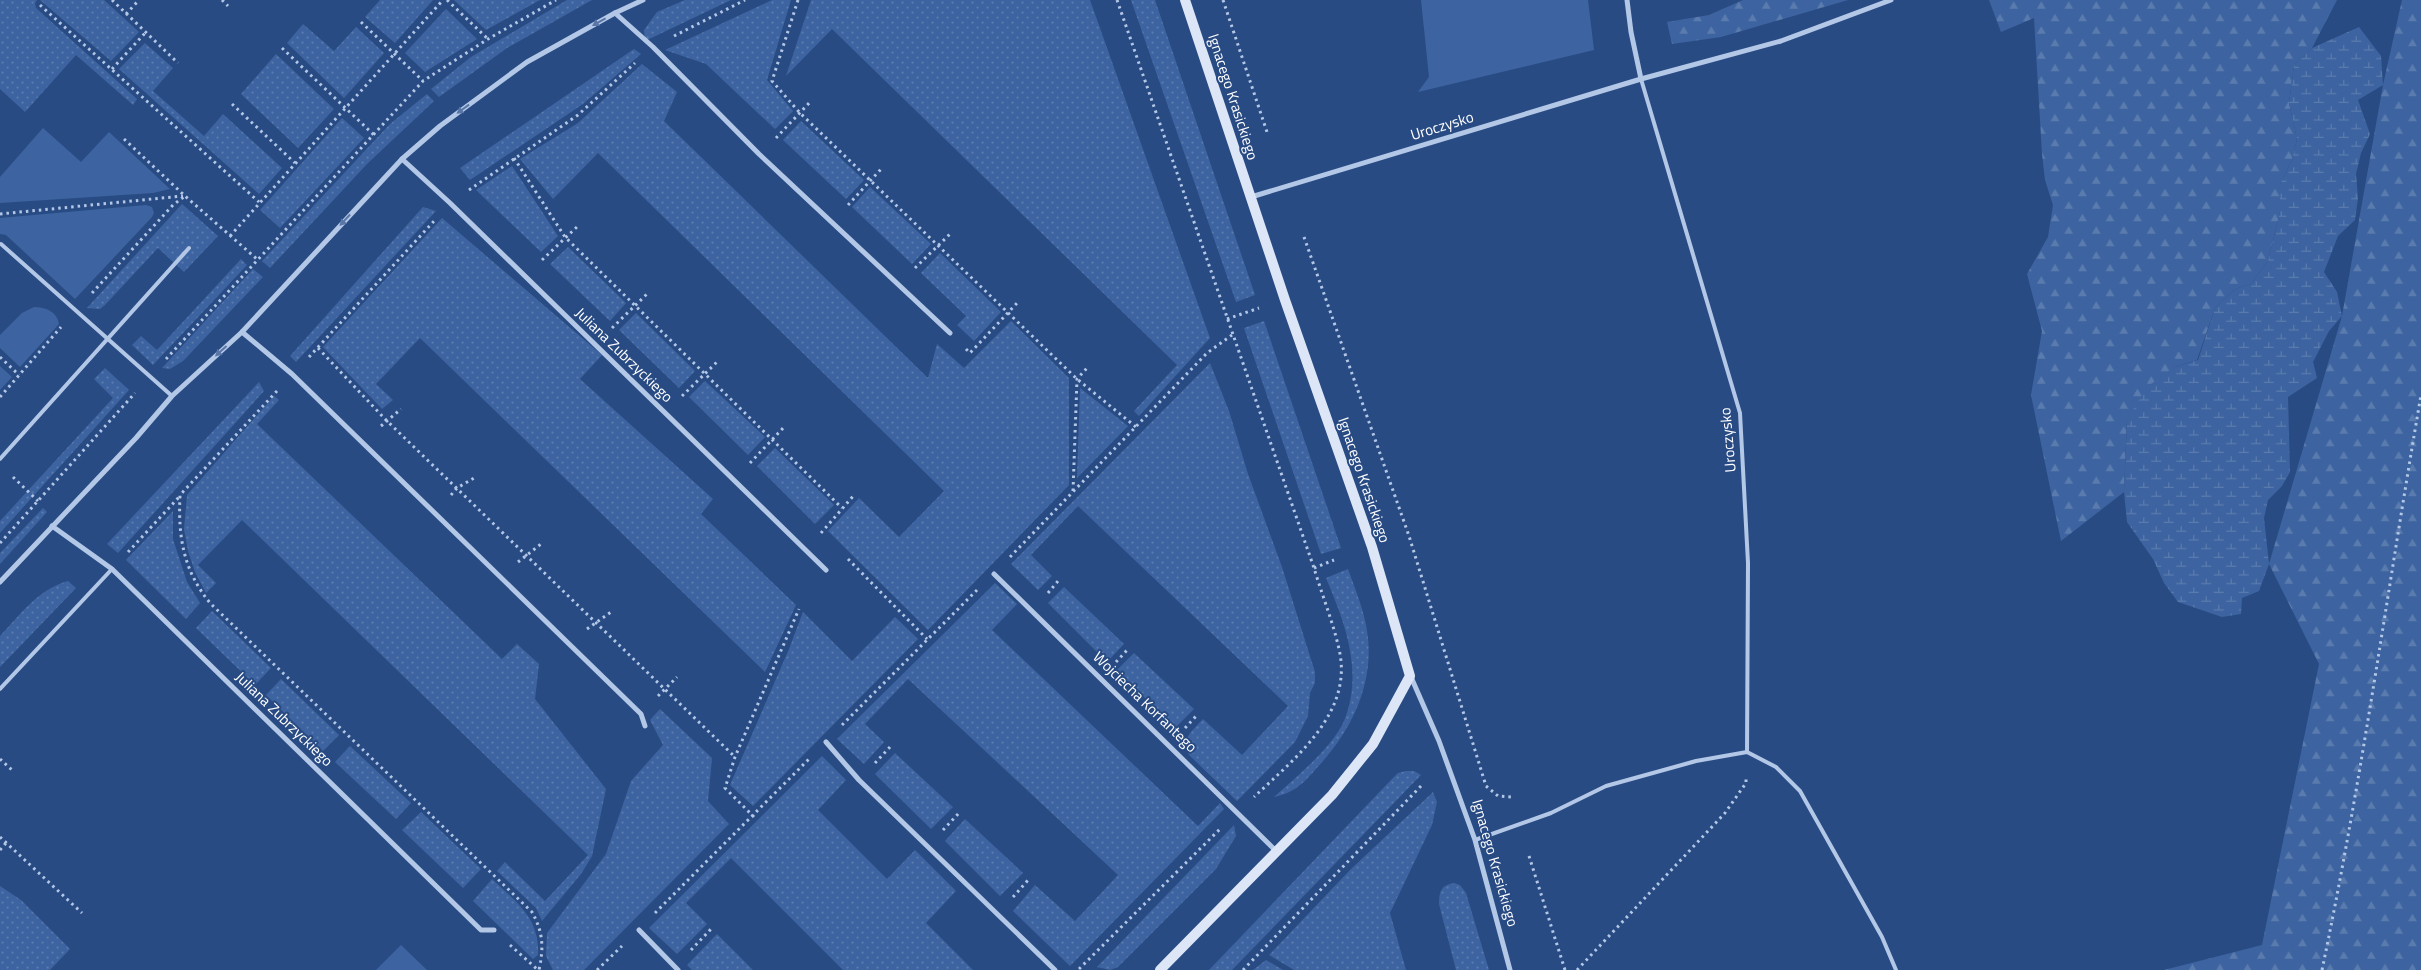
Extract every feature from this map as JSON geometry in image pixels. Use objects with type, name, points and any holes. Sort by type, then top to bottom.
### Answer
[{"type":"street","points":[[0,582],[136,438],[172,396],[242,332],[402,158],[440,126],[527,62],[615,13],[643,0]]},
{"type":"street","name":"Ignacego Krasickiego","points":[[1185,0],[1372,547],[1410,676],[1439,740],[1475,840],[1510,970]]},
{"type":"street","name":"Uroczysko","points":[[1627,0],[1631,32],[1641,80]]},
{"type":"street","name":"Uroczysko","points":[[1251,197],[1641,80],[1781,41],[1890,0]]},
{"type":"street","points":[[615,13],[653,47],[759,154],[950,333]]},
{"type":"street","name":"Juliana Zubrzyckiego","points":[[402,158],[826,570]]},
{"type":"street","points":[[242,332],[292,374],[641,714],[645,726]]},
{"type":"street","name":"Juliana Zubrzyckiego","points":[[52,526],[112,569],[481,930],[494,930]]},
{"type":"street","name":"Wojciecha Korfantego","points":[[994,574],[1276,851]]},
{"type":"street","points":[[1160,970],[1332,795],[1373,744],[1410,676]]},
{"type":"street","points":[[826,742],[859,780],[1055,970]]},
{"type":"street","points":[[639,930],[678,970]]},
{"type":"lane","name":"Uroczysko","points":[[1641,80],[1740,412],[1748,562],[1747,752]]},
{"type":"lane","points":[[1,244],[172,396]]},
{"type":"lane","points":[[0,459],[189,248]]},
{"type":"lane","points":[[0,689],[112,569]]},
{"type":"lane","points":[[1475,840],[1551,813],[1606,786],[1696,760],[1747,752],[1776,768],[1800,791],[1882,937],[1896,970]]},
{"type":"path","points":[[112,0],[178,63]]},
{"type":"path","points":[[126,14],[139,0]]},
{"type":"path","points":[[222,0],[228,6]]},
{"type":"path","points":[[230,236],[442,0]]},
{"type":"path","points":[[447,0],[488,38]]},
{"type":"path","points":[[0,543],[150,376],[423,81],[488,38],[556,0]]},
{"type":"path","points":[[653,47],[745,0]]},
{"type":"path","points":[[798,0],[772,81],[800,113],[1077,379],[1136,427]]},
{"type":"path","points":[[1117,0],[1314,568],[1340,651],[1341,689],[1327,721],[1297,756],[1261,790]]},
{"type":"path","points":[[1223,0],[1268,135]]},
{"type":"path","points":[[40,5],[259,202]]},
{"type":"path","points":[[361,22],[423,81]]},
{"type":"path","points":[[112,69],[146,32]]},
{"type":"path","points":[[282,48],[374,135]]},
{"type":"path","points":[[759,154],[812,101]]},
{"type":"path","points":[[232,104],[295,163]]},
{"type":"path","points":[[124,139],[258,260]]},
{"type":"path","points":[[514,158],[565,237],[633,306],[842,508]]},
{"type":"path","points":[[832,222],[882,168]]},
{"type":"path","points":[[0,214],[185,196]]},
{"type":"path","points":[[0,397],[173,205],[185,196]]},
{"type":"path","points":[[526,277],[579,225]]},
{"type":"path","points":[[898,285],[950,234]]},
{"type":"path","points":[[1304,237],[1409,536],[1486,786],[1498,796],[1511,798]]},
{"type":"path","points":[[596,345],[648,293]]},
{"type":"path","points":[[950,333],[970,353],[1019,301]]},
{"type":"path","points":[[1227,319],[1259,308]]},
{"type":"path","points":[[597,970],[754,817],[927,639],[994,574],[1207,353],[1232,335]]},
{"type":"path","points":[[318,348],[386,420],[735,757]]},
{"type":"path","points":[[0,357],[19,375]]},
{"type":"path","points":[[666,413],[719,360]]},
{"type":"path","points":[[1073,491],[1077,379],[1087,368]]},
{"type":"path","points":[[2322,970],[2363,754],[2421,395]]},
{"type":"path","points":[[734,480],[786,426]]},
{"type":"path","points":[[6,471],[38,501]]},
{"type":"path","points":[[806,550],[855,494]]},
{"type":"path","points":[[112,569],[180,495]]},
{"type":"path","points":[[826,570],[842,552],[927,639]]},
{"type":"path","points":[[1314,568],[1334,560]]},
{"type":"path","points":[[754,817],[726,788],[735,757],[800,609]]},
{"type":"path","points":[[1577,970],[1726,813],[1746,783],[1747,752]]},
{"type":"path","points":[[0,759],[12,770]]},
{"type":"path","points":[[1243,970],[1421,786]]},
{"type":"path","points":[[1079,970],[1222,828]]},
{"type":"path","points":[[0,838],[82,913]]},
{"type":"path","points":[[0,850],[6,843]]},
{"type":"path","points":[[1529,856],[1565,970]]},
{"type":"path","points":[[494,930],[538,970]]},
{"type":"green space","points":[[0,0],[37,0],[35,3],[36,8],[137,99],[133,105],[76,55],[25,112],[0,89]]},
{"type":"green space","points":[[40,0],[104,0],[139,32],[111,61]]},
{"type":"green space","points":[[380,0],[433,0],[395,43],[365,17]]},
{"type":"green space","points":[[454,0],[540,0],[486,30]]},
{"type":"green space","points":[[567,0],[592,0],[507,48],[439,97],[431,89],[471,57]]},
{"type":"green space","points":[[685,0],[731,0],[645,41],[644,30],[657,12]]},
{"type":"green space","points":[[772,0],[791,0],[767,80],[793,111],[775,129],[706,64],[665,50]]},
{"type":"green space","points":[[811,0],[1090,0],[1210,338],[1139,416],[1134,411],[1177,365],[832,29],[786,76]]},
{"type":"green space","points":[[1131,0],[1155,0],[1255,295],[1236,302]]},
{"type":"green space","points":[[1421,0],[1588,0],[1594,50],[1418,92],[1429,77]]},
{"type":"green space","points":[[1743,0],[1848,0],[1721,37],[1672,44],[1667,22],[1709,15]]},
{"type":"green space","points":[[1989,0],[2337,0],[2312,48],[2294,65],[2289,103],[2297,139],[2292,160],[2280,184],[2280,212],[2268,261],[2251,284],[2235,289],[2215,308],[2197,360],[2174,367],[2127,420],[2124,492],[2061,541],[2031,395],[2042,331],[2027,274],[2048,237],[2053,205],[2045,180],[2042,154],[2034,18],[2001,32]]},
{"type":"green space","points":[[2402,0],[2421,0],[2421,970],[2164,970],[2262,945],[2319,664],[2269,564],[2342,316],[2383,85]]},
{"type":"green space","points":[[446,9],[477,39],[425,72],[405,53]]},
{"type":"green space","points":[[303,24],[334,51],[356,27],[384,53],[344,98],[287,43]]},
{"type":"green space","points":[[2359,27],[2381,56],[2383,85],[2358,100],[2370,134],[2361,153],[2356,174],[2358,198],[2355,220],[2338,236],[2324,272],[2337,292],[2342,316],[2329,331],[2313,362],[2317,378],[2288,397],[2290,472],[2282,486],[2268,500],[2264,518],[2269,564],[2259,591],[2242,598],[2241,614],[2222,617],[2178,602],[2164,583],[2153,559],[2127,522],[2124,492],[2127,420],[2147,387],[2174,367],[2198,360],[2215,308],[2235,289],[2251,284],[2268,261],[2280,212],[2280,184],[2292,160],[2297,139],[2289,103],[2294,65],[2312,48]]},
{"type":"green space","points":[[145,43],[173,68],[153,91],[204,136],[223,114],[282,168],[259,194],[119,69]]},
{"type":"green space","points":[[634,49],[641,54],[583,104],[470,180],[460,168]]},
{"type":"green space","points":[[276,54],[334,109],[298,148],[241,94]]},
{"type":"green space","points":[[642,64],[677,92],[664,121],[928,378],[937,344],[964,368],[1011,321],[1069,378],[1069,485],[928,630],[828,531],[859,498],[899,537],[944,491],[598,153],[553,199],[520,159],[578,123]]},
{"type":"green space","points":[[427,94],[434,101],[367,164],[270,268],[262,261],[390,124]]},
{"type":"green space","points":[[342,118],[364,138],[280,228],[260,210]]},
{"type":"green space","points":[[801,121],[864,180],[846,199],[783,140]]},
{"type":"green space","points":[[43,128],[81,162],[109,132],[170,189],[153,193],[0,203],[0,177]]},
{"type":"green space","points":[[512,166],[558,236],[541,252],[476,190]]},
{"type":"green space","points":[[870,187],[931,244],[912,264],[852,207]]},
{"type":"green space","points":[[182,204],[218,236],[184,272],[158,248],[105,305],[100,309],[87,308]]},
{"type":"green space","points":[[146,205],[152,207],[154,213],[152,217],[75,299],[6,235],[0,234],[0,218]]},
{"type":"green space","points":[[423,207],[436,211],[296,362],[290,356]]},
{"type":"green space","points":[[442,218],[602,355],[580,379],[713,499],[701,514],[796,605],[765,672],[420,338],[376,384],[393,400],[382,409],[323,347]]},
{"type":"green space","points":[[568,247],[626,303],[610,321],[550,264]]},
{"type":"green space","points":[[940,253],[1001,312],[974,341],[957,325],[966,316],[921,273]]},
{"type":"green space","points":[[241,259],[247,265],[153,365],[132,345],[141,336],[157,350]]},
{"type":"green space","points":[[253,269],[263,277],[183,361],[170,369],[162,368]]},
{"type":"green space","points":[[34,307],[43,308],[53,313],[59,324],[20,367],[0,348],[0,335],[22,313]]},
{"type":"green space","points":[[636,313],[695,371],[679,388],[619,330]]},
{"type":"green space","points":[[1264,321],[1341,548],[1321,554],[1244,328]]},
{"type":"green space","points":[[1210,363],[1229,411],[1248,474],[1282,567],[1315,672],[1315,683],[1310,693],[1308,716],[1295,742],[1237,801],[1189,755],[1186,744],[1189,735],[1203,719],[1242,755],[1288,706],[1078,506],[1031,555],[1052,576],[1038,590],[1011,564]]},
{"type":"green space","points":[[0,366],[12,377],[0,390]]},
{"type":"green space","points":[[105,368],[129,390],[0,533],[0,521],[113,398],[94,379]]},
{"type":"green space","points":[[705,381],[765,437],[748,455],[689,397]]},
{"type":"green space","points":[[259,382],[264,391],[118,553],[107,544]]},
{"type":"green space","points":[[1080,388],[1128,426],[1077,478]]},
{"type":"green space","points":[[274,396],[279,400],[257,424],[502,659],[517,644],[539,664],[535,699],[606,789],[592,856],[581,874],[542,921],[536,908],[497,871],[505,862],[545,901],[588,855],[242,520],[198,565],[216,583],[206,593],[195,572],[188,551],[184,529],[187,495]]},
{"type":"green space","points":[[775,448],[834,505],[815,524],[757,466]]},
{"type":"green space","points":[[43,508],[47,512],[0,564],[0,553]]},
{"type":"green space","points":[[173,511],[173,539],[187,582],[200,603],[186,619],[126,560]]},
{"type":"green space","points":[[1348,569],[1364,615],[1369,649],[1368,667],[1360,701],[1344,733],[1312,774],[1290,792],[1274,797],[1303,771],[1331,741],[1344,721],[1350,703],[1352,666],[1350,648],[1340,612],[1326,578]]},
{"type":"green space","points":[[68,581],[76,588],[0,667],[0,636],[38,597],[47,590]]},
{"type":"green space","points":[[995,583],[1017,604],[992,630],[1198,826],[1220,803],[1224,809],[1070,966],[1013,911],[1035,885],[1075,921],[1118,875],[908,679],[865,724],[884,742],[864,764],[837,739]]},
{"type":"green space","points":[[1064,587],[1124,644],[1107,662],[1048,603]]},
{"type":"green space","points":[[212,611],[271,668],[255,685],[196,628]]},
{"type":"green space","points":[[803,612],[852,661],[895,617],[918,639],[753,806],[730,785]]},
{"type":"green space","points":[[1134,653],[1194,709],[1176,727],[1116,671]]},
{"type":"green space","points":[[281,679],[339,735],[323,751],[266,695]]},
{"type":"green space","points":[[660,709],[712,758],[708,801],[729,824],[584,970],[553,970],[546,956],[547,933],[606,854],[631,781],[663,745],[650,720]]},
{"type":"green space","points":[[350,746],[411,803],[396,819],[335,762]]},
{"type":"green space","points":[[895,753],[953,807],[931,829],[875,774]]},
{"type":"green space","points":[[822,756],[846,780],[818,810],[887,879],[915,850],[956,891],[926,923],[973,970],[843,970],[731,858],[686,903],[707,924],[677,954],[649,928]]},
{"type":"green space","points":[[1414,771],[1421,775],[1232,970],[1209,970],[1391,780],[1398,773]]},
{"type":"green space","points":[[1433,792],[1437,802],[1432,825],[1390,913],[1406,970],[1294,970],[1269,955],[1350,870]]},
{"type":"green space","points":[[421,812],[481,869],[463,888],[402,830]]},
{"type":"green space","points":[[965,819],[1023,873],[1000,896],[945,841]]},
{"type":"green space","points":[[1234,825],[1236,836],[1216,869],[1118,967],[1110,970],[1097,967]]},
{"type":"green space","points":[[492,879],[518,903],[531,921],[538,942],[538,955],[533,959],[473,901]]},
{"type":"green space","points":[[1454,883],[1460,885],[1466,893],[1489,970],[1456,970],[1439,904],[1444,887]]},
{"type":"green space","points":[[0,886],[21,900],[70,949],[50,970],[0,970]]},
{"type":"green space","points":[[717,934],[753,970],[692,970],[687,965]]},
{"type":"green space","points":[[401,945],[427,970],[376,970]]},
{"type":"green space","points":[[1266,960],[1283,970],[1253,970]]}]
